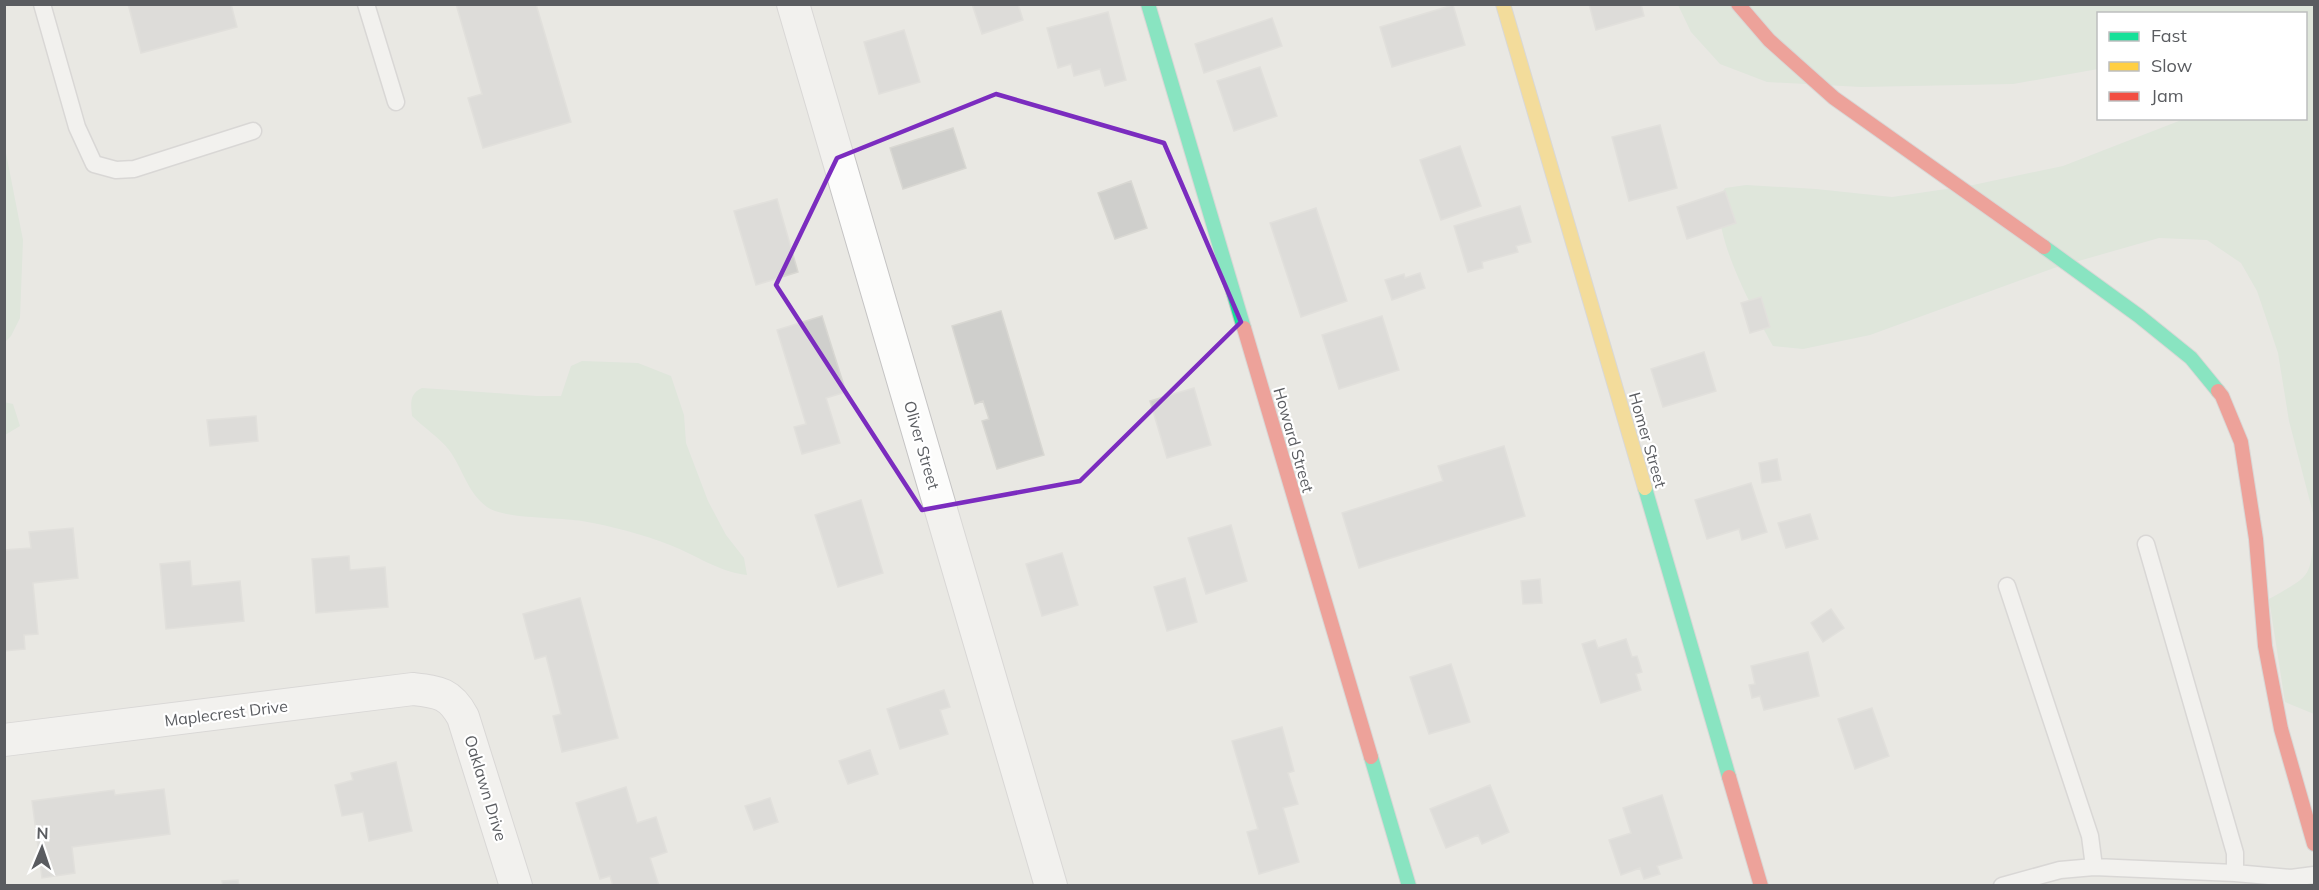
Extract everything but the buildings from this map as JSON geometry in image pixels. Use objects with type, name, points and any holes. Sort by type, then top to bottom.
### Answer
[{"type":"street","name":"Oliver Street","points":[[793,4],[1051,885]]},
{"type":"street","name":"Howard Street","points":[[1148,4],[1409,885]]},
{"type":"street","name":"Homer Street","points":[[1503,4],[1761,885]]},
{"type":"street","points":[[1738,4],[1769,40],[1834,98],[2139,316],[2191,358],[2222,396],[2241,442],[2256,539],[2265,646],[2281,729],[2314,844]]},
{"type":"street","name":"Maplecrest Drive","points":[[4,740],[413,689],[434,691],[446,696]]},
{"type":"street","name":"Oaklawn Drive","points":[[446,696],[458,707],[464,717],[516,885]]},
{"type":"lane","points":[[42,4],[77,127],[94,164],[116,170],[134,169],[253,131]]},
{"type":"lane","points":[[366,4],[396,102]]},
{"type":"lane","points":[[2146,544],[2235,853],[2235,873]]},
{"type":"lane","points":[[2007,586],[2090,836],[2094,867]]},
{"type":"lane","points":[[2002,885],[2060,870],[2094,867],[2235,873],[2291,878],[2314,875]]},
{"type":"highlighted area","points":[[996,94],[1164,143],[1241,322],[1080,481],[922,510],[776,285],[837,158]]},
{"type":"green space","points":[[1678,5],[2314,5],[2314,517],[2289,421],[2278,353],[2257,291],[2241,263],[2207,240],[2159,238],[2054,268],[1870,335],[1803,349],[1773,346],[1744,291],[1720,222],[1720,203],[1725,188],[1746,185],[1892,197],[1973,185],[2063,166],[2181,120],[2307,120],[2307,12],[2097,12],[2097,69],[2013,84],[1861,87],[1767,82],[1720,64],[1691,32]]},
{"type":"green space","points":[[4,143],[23,240],[20,318],[11,336],[5,342]]},
{"type":"green space","points":[[582,361],[638,363],[671,376],[684,415],[686,443],[708,501],[726,535],[744,558],[747,575],[708,563],[649,537],[615,528],[582,521],[518,516],[495,511],[480,501],[445,445],[412,416],[413,396],[422,388],[561,396],[571,366]]},
{"type":"green space","points":[[4,402],[13,404],[20,426],[5,435]]},
{"type":"green space","points":[[2314,529],[2314,714],[2285,702],[2269,599],[2293,585],[2306,574],[2312,558]]},
{"type":"traffic: fast","points":[[1148,4],[1244,328]]},
{"type":"traffic: fast","points":[[2044,247],[2139,316],[2191,358],[2218,391]]},
{"type":"traffic: fast","points":[[1645,488],[1729,777]]},
{"type":"traffic: fast","points":[[1371,757],[1409,886]]},
{"type":"traffic: slow","points":[[1503,4],[1645,488]]},
{"type":"traffic: jam","points":[[1738,4],[1769,40],[1834,98],[2044,247]]},
{"type":"traffic: jam","points":[[1244,328],[1371,757]]},
{"type":"traffic: jam","points":[[2218,391],[2241,442],[2256,539],[2265,646],[2281,729],[2314,844]]},
{"type":"traffic: jam","points":[[1729,777],[1761,886]]}]
